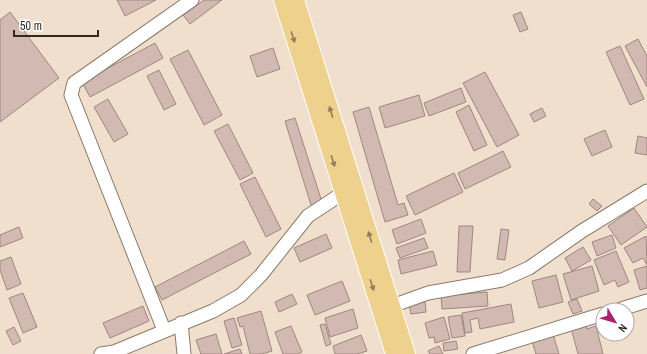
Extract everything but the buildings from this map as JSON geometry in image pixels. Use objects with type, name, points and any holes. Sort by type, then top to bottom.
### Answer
[{"type":"main road","points":[[282,0],[395,354]]},
{"type":"main road","points":[[296,0],[392,306],[395,354]]},
{"type":"street","points":[[164,330],[71,95],[74,83],[192,0]]},
{"type":"street","points":[[392,306],[428,293],[502,280],[529,268],[582,231],[647,191]]},
{"type":"street","points":[[101,354],[114,352],[213,311],[241,295],[261,276],[308,216],[343,193]]},
{"type":"street","points":[[635,305],[647,301]]},
{"type":"street","points":[[473,354],[595,316]]},
{"type":"street","points":[[181,323],[184,354]]}]
